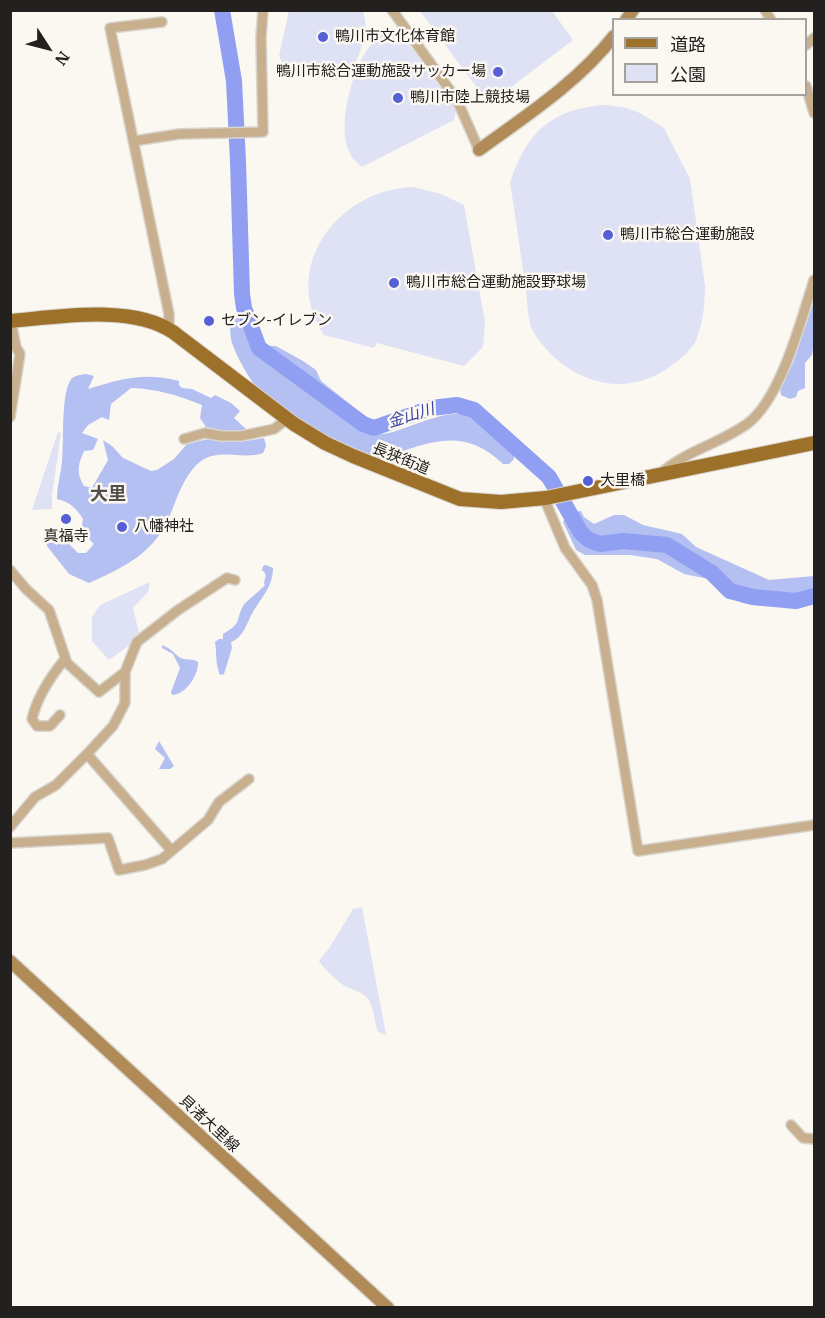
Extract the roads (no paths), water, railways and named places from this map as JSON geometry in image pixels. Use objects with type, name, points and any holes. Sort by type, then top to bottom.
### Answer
[{"type":"main road","name":"長狭街道","points":[[11,321],[87,315],[119,316],[145,320],[169,329],[287,419],[336,448],[455,498],[486,502],[545,498],[814,443]]},
{"type":"street","points":[[134,141],[179,134],[263,132],[261,38],[263,10]]},
{"type":"street","points":[[392,10],[458,100],[479,150],[564,88],[585,69],[612,38]]},
{"type":"street","points":[[162,22],[110,28],[169,314],[169,329]]},
{"type":"street","points":[[809,89],[814,113]]},
{"type":"street","points":[[657,476],[692,451],[748,423],[763,408],[786,364],[814,280]]},
{"type":"street","points":[[10,417],[20,354],[16,348],[11,321]]},
{"type":"street","points":[[184,439],[205,433],[241,436],[274,429],[287,419]]},
{"type":"street","points":[[545,498],[565,548],[592,585],[597,600],[638,851],[814,825]]},
{"type":"street","points":[[10,570],[26,589],[49,610],[67,663],[99,692],[125,672]]},
{"type":"street","points":[[10,827],[35,797],[56,785],[113,726],[125,703],[125,672],[136,642],[227,578],[235,580]]},
{"type":"street","points":[[60,715],[50,726],[43,728],[37,726],[32,719],[34,710],[52,676],[65,659]]},
{"type":"street","points":[[87,754],[171,850]]},
{"type":"street","points":[[10,843],[108,838],[119,870],[145,865],[162,859],[208,820],[219,802],[249,779]]},
{"type":"street","name":"貝渚大里線","points":[[10,961],[388,1308]]},
{"type":"street","points":[[791,1125],[803,1137],[814,1139]]},
{"type":"waterway","name":"金山川","points":[[222,10],[234,81],[242,294],[244,308],[259,348],[363,424],[374,428],[431,408],[457,405],[474,410],[549,477],[581,533],[589,540],[600,544],[623,541],[667,545],[712,573],[730,591],[753,597],[796,601],[814,596]]},
{"type":"place","name":"鴨川市文化体育館","points":[[323,37]]},
{"type":"place","name":"鴨川市総合運動施設サッカー場","points":[[498,72]]},
{"type":"place","name":"鴨川市陸上競技場","points":[[398,98]]},
{"type":"place","name":"鴨川市総合運動施設","points":[[608,235]]},
{"type":"place","name":"鴨川市総合運動施設野球場","points":[[394,283]]},
{"type":"place","name":"セブン-イレブン","points":[[209,321]]},
{"type":"place","name":"大里橋","points":[[588,481]]},
{"type":"place","name":"真福寺","points":[[66,519]]},
{"type":"place","name":"八幡神社","points":[[122,527]]},
{"type":"district","name":"大里","points":[[108,495]]}]
